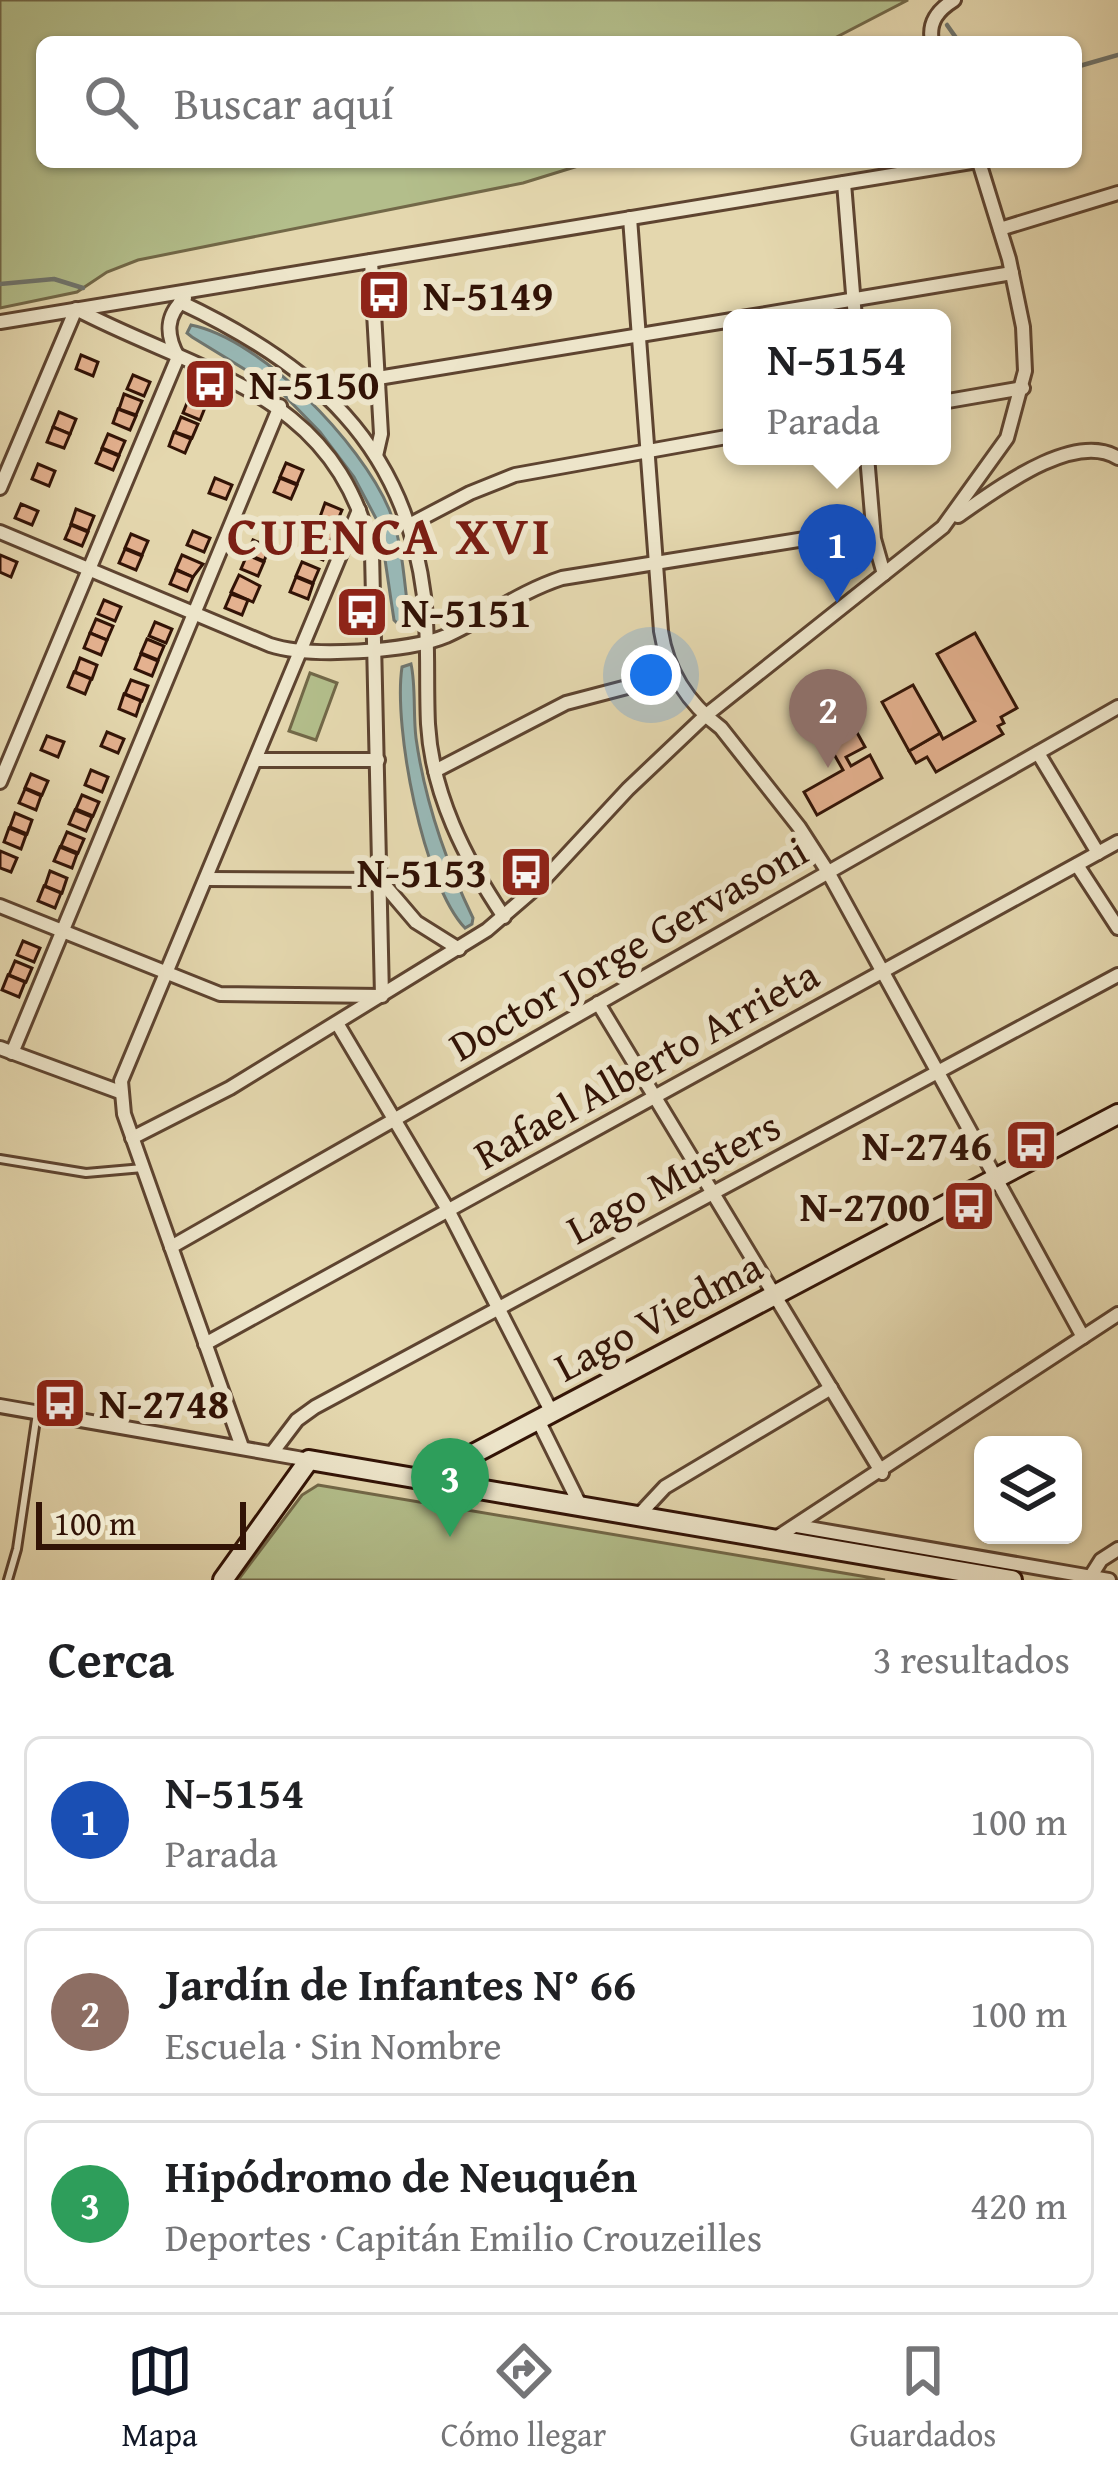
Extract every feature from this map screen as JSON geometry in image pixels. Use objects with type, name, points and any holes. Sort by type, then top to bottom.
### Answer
[{"type":"main road","name":"Lago Viedma","points":[[422,1481],[1118,1114]]},
{"type":"main road","points":[[223,1580],[308,1460],[1012,1580]]},
{"type":"street","points":[[931,36],[936,15],[954,0]]},
{"type":"street","points":[[0,322],[938,168]]},
{"type":"street","points":[[943,527],[1007,438],[1022,388],[1025,349],[1012,273],[977,168]]},
{"type":"street","points":[[844,183],[855,309]]},
{"type":"street","points":[[1000,229],[1117,195]]},
{"type":"street","points":[[630,218],[663,646],[674,675],[786,811],[828,872],[1083,1337]]},
{"type":"street","points":[[371,260],[381,434],[376,456]]},
{"type":"street","points":[[795,309],[1012,273]]},
{"type":"street","points":[[0,782],[178,357],[169,329],[180,302],[200,289]]},
{"type":"street","points":[[180,302],[282,357],[323,393],[390,478],[421,573],[428,641],[428,725],[435,772],[465,852],[504,917]]},
{"type":"street","points":[[76,309],[239,382],[280,406],[314,439],[359,510],[372,553],[382,996]]},
{"type":"street","points":[[0,488],[76,309]]},
{"type":"street","points":[[378,379],[723,321]]},
{"type":"street","points":[[951,400],[1022,388]]},
{"type":"street","points":[[120,1092],[6,1051],[62,931],[280,406]]},
{"type":"street","points":[[409,525],[515,476],[723,437]]},
{"type":"street","points":[[132,1138],[206,1102],[504,917],[705,716],[980,501],[1064,454],[1087,448],[1115,453]]},
{"type":"street","points":[[868,465],[873,528],[884,574]]},
{"type":"street","points":[[242,1447],[132,1138],[120,1092],[124,1072],[359,510]]},
{"type":"street","points":[[0,532],[271,645],[301,650],[428,641],[540,585],[873,528]]},
{"type":"street","points":[[435,772],[566,703],[674,675]]},
{"type":"street","name":"Doctor Jorge Gervasoni","points":[[171,1247],[1118,707]]},
{"type":"street","points":[[1038,753],[1098,853]]},
{"type":"street","points":[[256,760],[378,760]]},
{"type":"street","name":"Rafael Alberto Arrieta","points":[[206,1344],[1118,842]]},
{"type":"street","points":[[1077,865],[1118,928]]},
{"type":"street","points":[[207,879],[380,880],[416,922],[459,949]]},
{"type":"street","points":[[0,905],[167,974],[236,997],[382,996]]},
{"type":"street","name":"Lago Musters","points":[[272,1453],[297,1420],[315,1407],[1118,975]]},
{"type":"street","points":[[598,1003],[882,1472]]},
{"type":"street","points":[[337,1023],[500,1307],[580,1507]]},
{"type":"street","points":[[773,1540],[1118,1314]]},
{"type":"street","points":[[637,1516],[665,1487],[830,1388]]},
{"type":"street","points":[[0,1406],[308,1460]]},
{"type":"street","points":[[796,1526],[1109,1580]]},
{"type":"street","points":[[1089,1578],[1101,1560],[1118,1549]]},
{"type":"lane","points":[[0,1159],[86,1173],[143,1168]]},
{"type":"lane","points":[[10,1578],[38,1412]]},
{"type":"green space","points":[[0,0],[908,0],[839,36],[36,36],[36,168],[572,168],[523,183],[138,260],[107,272],[77,292],[0,308]]},
{"type":"green space","points":[[310,673],[337,683],[316,740],[289,731]]},
{"type":"green space","points":[[318,1485],[885,1580],[238,1580],[302,1495]]},
{"type":"water","points":[[191,325],[219,334],[277,372],[356,454],[394,522],[409,618],[406,624],[394,620],[380,526],[354,477],[280,391],[192,337],[187,333]]},
{"type":"water","points":[[411,664],[420,762],[437,830],[473,918],[465,928],[436,877],[414,804],[400,694],[402,667]]},
{"type":"building","points":[[81,355],[98,362],[93,376],[76,369]]},
{"type":"building","points":[[133,375],[150,382],[144,396],[127,389]]},
{"type":"building","points":[[124,394],[142,401],[136,415],[119,409]]},
{"type":"building","points":[[189,398],[206,405],[200,420],[183,413]]},
{"type":"building","points":[[118,409],[136,416],[130,430],[113,423]]},
{"type":"building","points":[[59,412],[76,419],[70,434],[53,427]]},
{"type":"building","points":[[181,417],[198,424],[192,438],[175,432]]},
{"type":"building","points":[[53,427],[70,434],[64,448],[47,442]]},
{"type":"building","points":[[174,432],[191,439],[185,453],[169,446]]},
{"type":"building","points":[[108,434],[125,441],[119,455],[102,448]]},
{"type":"building","points":[[102,449],[119,456],[113,470],[96,463]]},
{"type":"building","points":[[286,463],[303,470],[297,484],[280,477]]},
{"type":"building","points":[[38,464],[55,471],[49,486],[32,479]]},
{"type":"building","points":[[215,478],[232,485],[226,499],[209,493]]},
{"type":"building","points":[[280,478],[297,485],[291,499],[274,492]]},
{"type":"building","points":[[325,503],[342,510],[336,524],[320,517]]},
{"type":"building","points":[[21,504],[38,511],[32,525],[15,518]]},
{"type":"building","points":[[76,509],[94,516],[88,531],[71,524]]},
{"type":"building","points":[[318,524],[335,531],[329,545],[312,538]]},
{"type":"building","points":[[71,525],[88,532],[82,546],[65,539]]},
{"type":"building","points":[[193,531],[210,538],[204,552],[187,545]]},
{"type":"building","points":[[131,534],[148,541],[142,555],[125,548]]},
{"type":"building","points":[[312,539],[329,546],[323,560],[307,553]]},
{"type":"building","points":[[253,540],[270,547],[264,561],[247,554]]},
{"type":"building","points":[[125,549],[142,556],[136,570],[119,563]]},
{"type":"building","points":[[0,555],[17,562],[11,577],[0,572]]},
{"type":"building","points":[[182,555],[203,564],[193,577],[176,569]]},
{"type":"building","points":[[247,555],[264,562],[258,576],[241,569]]},
{"type":"building","points":[[302,562],[319,569],[313,583],[296,576]]},
{"type":"building","points":[[176,570],[193,577],[187,591],[170,584]]},
{"type":"building","points":[[239,575],[260,586],[253,602],[231,592]]},
{"type":"building","points":[[296,577],[313,584],[308,599],[290,592]]},
{"type":"building","points":[[231,594],[248,600],[242,615],[225,608]]},
{"type":"building","points":[[104,600],[121,607],[115,621],[98,614]]},
{"type":"building","points":[[96,619],[113,626],[107,640],[90,633]]},
{"type":"building","points":[[155,622],[172,629],[166,643],[149,636]]},
{"type":"building","points":[[90,633],[107,640],[101,655],[84,648]]},
{"type":"building","points":[[975,633],[1017,708],[1001,717],[1004,723],[998,726],[1003,734],[936,772],[927,757],[916,763],[909,751],[975,721],[937,654]]},
{"type":"building","points":[[147,639],[164,646],[158,660],[141,653]]},
{"type":"building","points":[[141,654],[158,661],[152,676],[135,669]]},
{"type":"building","points":[[80,658],[97,665],[92,679],[75,672]]},
{"type":"building","points":[[74,672],[91,679],[85,694],[68,687]]},
{"type":"building","points":[[131,680],[148,686],[142,701],[125,694]]},
{"type":"building","points":[[913,685],[940,733],[909,751],[882,702]]},
{"type":"building","points":[[124,694],[141,701],[136,716],[119,709]]},
{"type":"building","points":[[845,711],[865,747],[846,757],[851,766],[870,755],[882,778],[817,815],[804,792],[843,770],[818,726]]},
{"type":"building","points":[[107,732],[124,739],[118,753],[101,746]]},
{"type":"building","points":[[47,736],[64,742],[58,757],[41,750]]},
{"type":"building","points":[[91,770],[108,777],[102,792],[85,785]]},
{"type":"building","points":[[31,774],[48,781],[42,795],[25,788]]},
{"type":"building","points":[[25,789],[41,796],[36,810],[19,803]]},
{"type":"building","points":[[82,795],[99,802],[93,816],[76,809]]},
{"type":"building","points":[[75,810],[92,817],[86,831],[69,824]]},
{"type":"building","points":[[15,813],[32,820],[27,834],[10,827]]},
{"type":"building","points":[[9,828],[26,835],[21,849],[4,842]]},
{"type":"building","points":[[67,832],[84,839],[78,853],[61,846]]},
{"type":"building","points":[[60,847],[77,854],[72,868],[54,861]]},
{"type":"building","points":[[0,851],[17,858],[11,872],[0,868]]},
{"type":"building","points":[[50,871],[67,878],[62,893],[45,886]]},
{"type":"building","points":[[44,886],[61,893],[55,908],[38,901]]},
{"type":"building","points":[[23,941],[40,948],[34,962],[17,955]]},
{"type":"building","points":[[15,961],[32,968],[26,982],[9,975]]},
{"type":"building","points":[[8,975],[25,982],[19,997],[2,990]]},
{"type":"waterway","points":[[947,25],[955,36]]},
{"type":"waterway","points":[[1082,65],[1118,55]]},
{"type":"waterway","points":[[0,284],[54,279],[83,288]]},
{"type":"place","name":"N-5149","points":[[384,295]]},
{"type":"place","name":"N-5150","points":[[210,384]]},
{"type":"place","name":"N-5154","points":[[837,603]]},
{"type":"place","name":"N-5151","points":[[362,612]]},
{"type":"place","name":"Jardín de Infantes N° 66","points":[[828,768]]},
{"type":"place","name":"N-5153","points":[[526,872]]},
{"type":"place","name":"N-2746","points":[[1031,1145]]},
{"type":"place","name":"N-2700","points":[[969,1206]]},
{"type":"place","name":"N-2748","points":[[60,1403]]},
{"type":"place","name":"Hipódromo de Neuquén","points":[[450,1537]]},
{"type":"district","name":"CUENCA XVI","points":[[390,535]]}]
